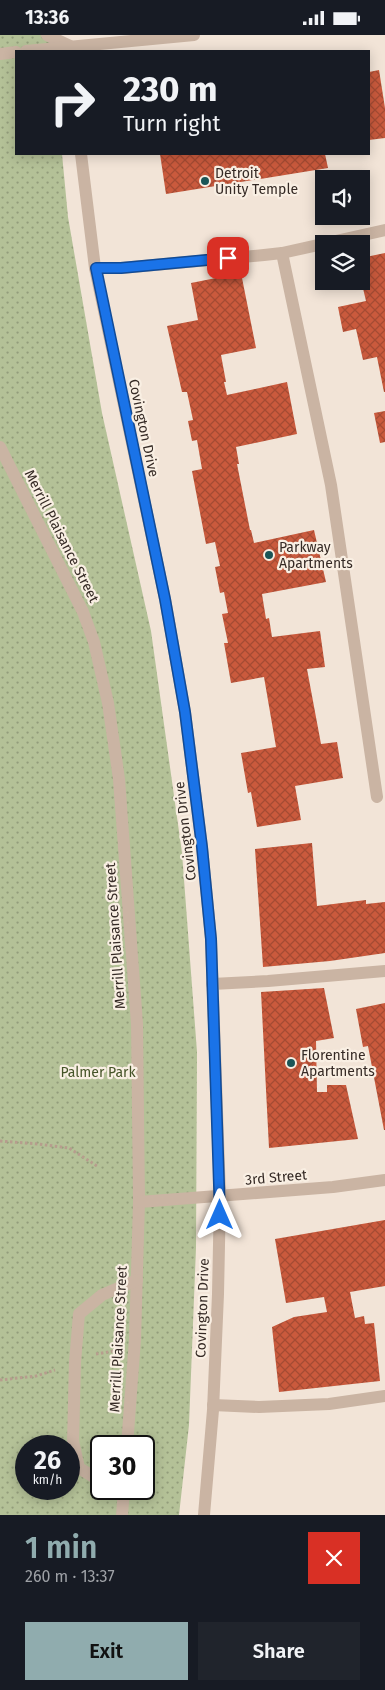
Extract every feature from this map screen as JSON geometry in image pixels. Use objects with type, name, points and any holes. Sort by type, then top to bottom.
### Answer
[{"type":"street","points":[[47,35],[70,44]]},
{"type":"street","points":[[32,50],[70,44],[194,35]]},
{"type":"street","points":[[0,54],[15,52]]},
{"type":"street","name":"Covington Drive","points":[[81,155],[96,268],[165,599],[185,712],[202,847],[211,939],[220,1196],[213,1405],[204,1515]]},
{"type":"street","points":[[96,268],[121,268],[282,253],[385,231]]},
{"type":"street","points":[[282,253],[331,485],[377,797]]},
{"type":"street","name":"Merrill Plaisance Street","points":[[0,447],[83,612],[94,642],[108,703],[119,779],[137,1024],[139,1203],[135,1339],[129,1435]]},
{"type":"street","points":[[212,984],[385,971]]},
{"type":"street","name":"3rd Street","points":[[139,1203],[333,1187],[385,1180]]},
{"type":"street","points":[[90,1475],[79,1468],[73,1441],[75,1362],[79,1314],[102,1295],[137,1280]]},
{"type":"street","points":[[213,1405],[259,1407],[320,1404],[385,1396]]},
{"type":"street","points":[[122,1515],[123,1500]]},
{"type":"path","points":[[0,1141],[69,1148],[97,1166]]},
{"type":"green space","name":"Palmer Park","points":[[0,35],[50,35],[52,50],[15,50],[15,155],[62,155],[68,217],[102,413],[151,631],[182,853],[197,1052],[196,1248],[189,1425],[179,1515],[0,1515]]},
{"type":"building","points":[[379,70],[385,108],[385,138],[370,140],[370,72]]},
{"type":"building","name":"Detroit Unity Temple","points":[[160,155],[325,155],[328,168],[166,194]]},
{"type":"building","points":[[385,253],[385,392],[377,357],[363,360],[356,329],[343,332],[338,307],[366,301],[363,290],[370,290],[370,256]]},
{"type":"building","name":"Parkway Apartments","points":[[241,273],[256,348],[221,355],[227,395],[287,382],[297,434],[236,447],[239,464],[237,464],[250,530],[254,543],[314,530],[326,582],[262,594],[266,619],[269,618],[272,637],[320,631],[325,667],[307,669],[321,744],[337,742],[343,778],[295,786],[301,820],[257,827],[251,792],[248,793],[241,753],[276,747],[264,677],[231,683],[224,643],[228,643],[222,614],[228,613],[224,592],[220,593],[215,567],[220,566],[215,542],[206,544],[192,471],[202,469],[197,440],[192,441],[188,421],[193,420],[187,392],[182,392],[167,326],[198,320],[191,283]]},
{"type":"building","points":[[385,411],[385,442],[380,443],[374,413]]},
{"type":"building","points":[[312,843],[317,906],[366,900],[366,904],[385,902],[385,953],[330,961],[263,967],[255,849]]},
{"type":"building","name":"Florentine Apartments","points":[[324,988],[334,1038],[316,1041],[317,1092],[327,1092],[327,1085],[346,1085],[358,1139],[269,1148],[261,992]]},
{"type":"building","points":[[385,1003],[384,1130],[368,1046],[363,1047],[356,1009]]},
{"type":"building","points":[[385,1220],[385,1286],[350,1292],[355,1318],[364,1316],[365,1324],[374,1323],[380,1381],[279,1392],[272,1327],[294,1317],[327,1312],[324,1297],[286,1303],[275,1239]]},
{"type":"place","name":"Detroit Unity Temple","points":[[205,181]]},
{"type":"place","name":"Parkway Apartments","points":[[269,555]]},
{"type":"place","name":"Florentine Apartments","points":[[291,1063]]},
{"type":"route","points":[[220,1215],[211,939],[202,847],[185,712],[165,599],[121,396],[96,268],[121,268],[228,258]]}]
